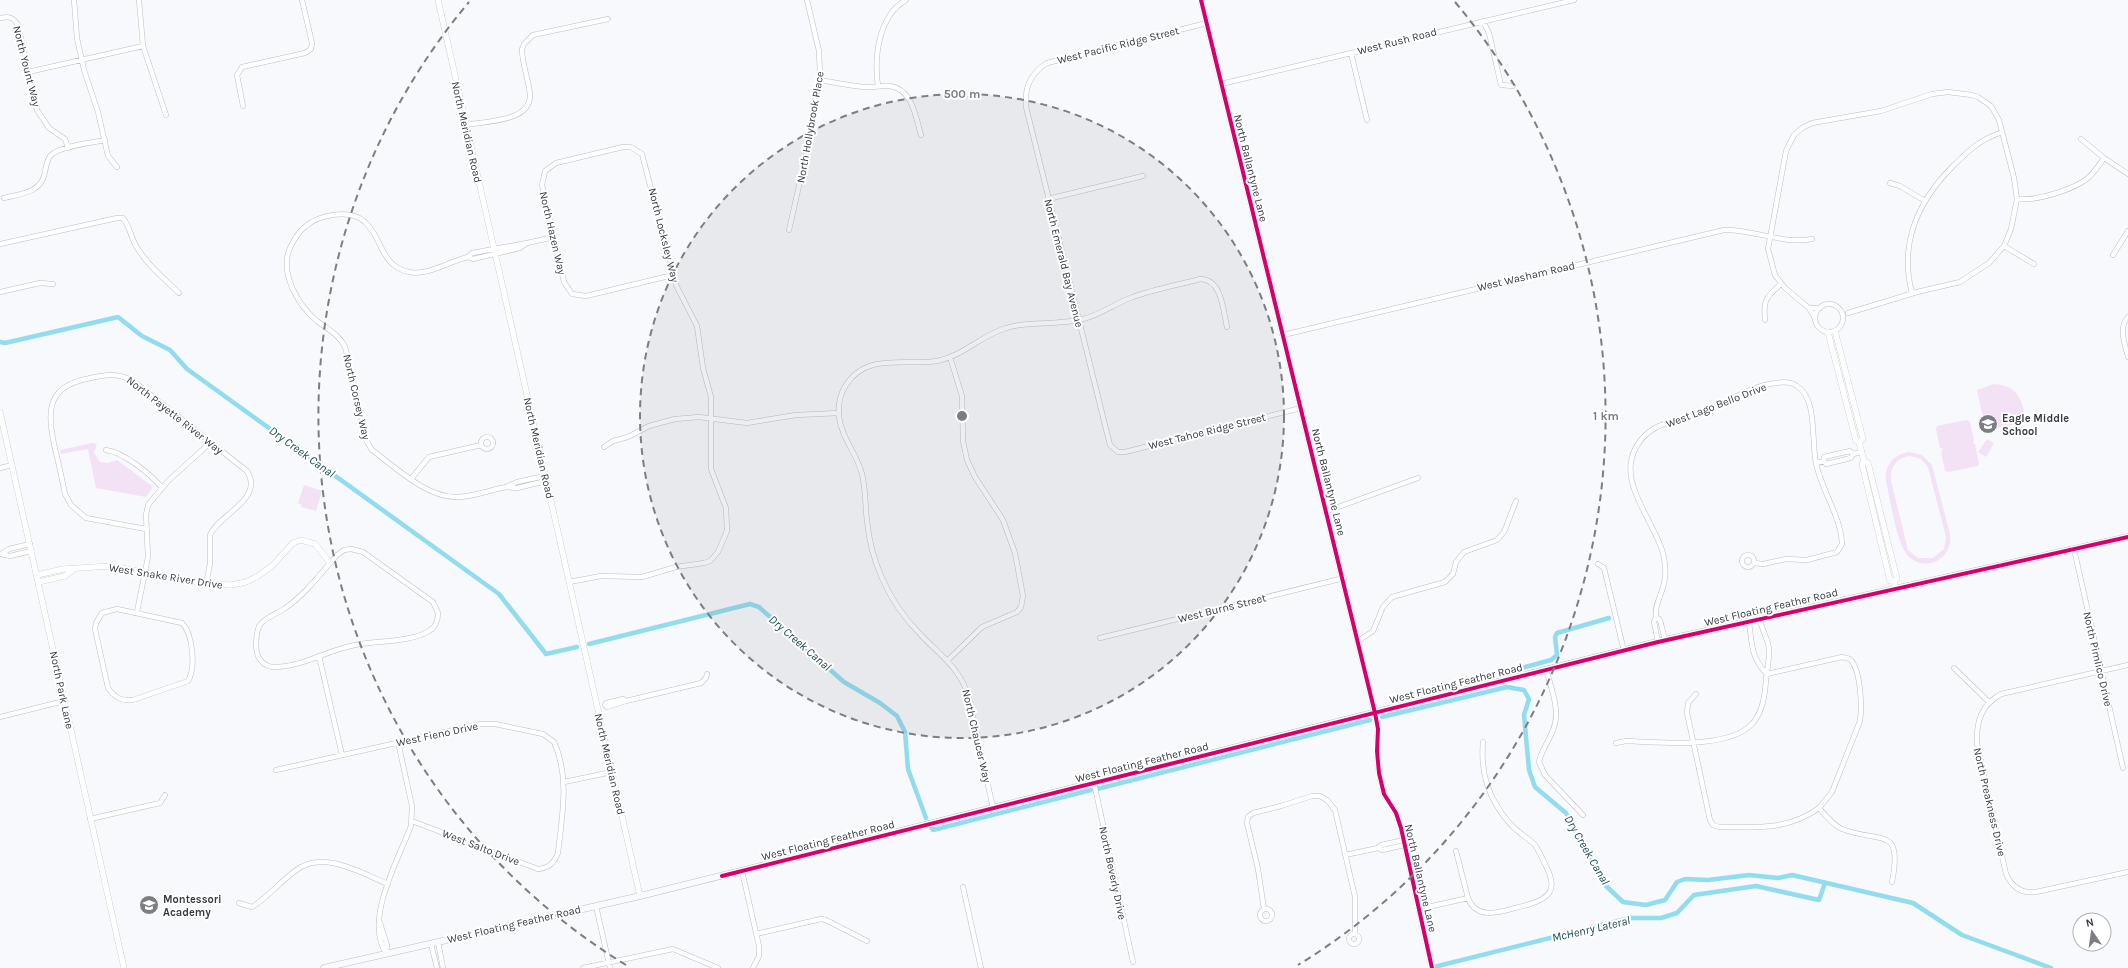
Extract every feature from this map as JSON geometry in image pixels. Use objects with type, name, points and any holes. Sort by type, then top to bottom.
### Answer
[{"type":"main road","name":"West Floating Feather Road","points":[[324,968],[640,896],[1546,669],[1665,640],[1760,620],[1894,584],[2128,537]]},
{"type":"street","points":[[74,0],[77,38],[81,60],[98,112],[108,156],[117,166]]},
{"type":"street","points":[[139,0],[143,46],[166,115]]},
{"type":"street","points":[[243,106],[237,75],[242,67],[305,53],[311,49],[312,43],[302,0]]},
{"type":"street","name":"North Meridian Road","points":[[438,0],[640,896]]},
{"type":"street","name":"North Hollybrook Place","points":[[789,230],[808,146],[819,80],[819,51],[807,0]]},
{"type":"street","points":[[878,86],[876,63],[884,27],[894,10],[906,0]]},
{"type":"street","name":"North Ballantyne Lane","points":[[1201,0],[1344,578],[1378,729],[1377,763],[1382,788],[1396,813],[1404,842],[1432,968]]},
{"type":"street","name":"West Rush Road","points":[[1221,84],[1574,0]]},
{"type":"street","name":"North Yount Way","points":[[0,18],[8,17],[15,20],[18,25],[37,110],[49,128],[65,138],[68,148]]},
{"type":"street","points":[[466,125],[510,118],[518,115],[527,106],[530,94],[522,49],[530,38],[541,33],[608,19]]},
{"type":"street","points":[[1483,21],[1489,33],[1501,85],[1513,86]]},
{"type":"street","name":"West Pacific Ridge Street","points":[[1033,76],[1042,67],[1053,61],[1207,23]]},
{"type":"street","points":[[28,72],[143,46]]},
{"type":"street","points":[[1351,53],[1368,120]]},
{"type":"street","name":"North Emerald Bay Avenue","points":[[1033,76],[1027,89],[1026,107],[1108,441],[1113,449]]},
{"type":"street","points":[[819,80],[865,87],[894,87],[904,93],[914,108],[921,135]]},
{"type":"street","points":[[1962,93],[1978,97],[1991,106],[1999,120],[2002,132],[2014,178],[2017,199],[2014,219],[2004,246],[1990,263],[1960,282],[1912,293],[1848,313],[1843,318],[1841,326],[1835,331],[1828,332],[1818,326],[1809,308],[1781,284],[1775,275],[1769,258],[1770,235],[1786,151],[1794,135],[1802,128],[1812,123],[1880,111],[1932,94],[1962,93]]},
{"type":"street","points":[[1912,293],[1908,276],[1908,251],[1913,227],[1925,201],[1938,181],[1970,148],[1986,138],[2002,132]]},
{"type":"street","points":[[2081,139],[2104,158],[2128,174]]},
{"type":"street","points":[[4,198],[30,192],[39,186],[45,176],[47,162],[50,156],[56,151],[105,140]]},
{"type":"street","name":"North Locksley Way","points":[[545,171],[556,162],[623,147],[638,150],[645,160],[672,275],[697,326],[703,368],[711,397],[711,469],[715,484],[725,503],[728,520],[725,537],[718,552],[710,561],[676,567],[642,577],[601,576],[569,582]]},
{"type":"street","points":[[2017,199],[2028,199],[2074,188],[2090,177],[2104,158]]},
{"type":"street","name":"North Hazen Way","points":[[545,171],[542,184],[564,282],[572,294],[586,296],[672,275]]},
{"type":"street","points":[[1048,199],[1143,176]]},
{"type":"street","points":[[1890,183],[1900,186],[1925,201]]},
{"type":"street","name":"North Corsey Way","points":[[494,251],[473,259],[468,257],[423,271],[411,272],[399,268],[386,257],[364,220],[357,217],[334,215],[321,218],[306,226],[294,240],[287,260],[289,278],[305,310],[332,331],[344,347],[369,447],[411,479],[434,493],[448,497],[462,497],[506,487],[517,488],[546,478]]},
{"type":"street","points":[[0,244],[116,218],[123,218],[140,254],[179,293]]},
{"type":"street","name":"West Washam Road","points":[[1283,335],[1724,230],[1736,229],[1799,240],[1812,239]]},
{"type":"street","points":[[2113,255],[2128,231]]},
{"type":"street","points":[[494,251],[520,248],[527,243],[554,237]]},
{"type":"street","points":[[2004,246],[2034,264]]},
{"type":"street","points":[[604,447],[614,441],[666,420],[687,417],[711,418],[747,423],[796,415],[838,413],[840,399],[845,386],[865,367],[882,362],[933,361],[950,357],[992,334],[1014,326],[1078,320],[1099,314],[1134,296],[1200,279],[1207,279],[1216,286],[1227,327]]},
{"type":"street","points":[[0,292],[40,283],[53,284]]},
{"type":"street","points":[[1765,320],[1765,301],[1769,294],[1781,284]]},
{"type":"street","points":[[1809,308],[1820,308],[1831,304],[1848,313]]},
{"type":"street","points":[[1815,318],[1820,308]]},
{"type":"street","points":[[1840,310],[1843,318]]},
{"type":"street","points":[[2127,319],[2122,331],[2128,357]]},
{"type":"street","points":[[1835,331],[1863,439],[1859,442]]},
{"type":"street","points":[[1828,332],[1856,441],[1859,442],[1864,461],[1868,463],[1897,579],[1894,584]]},
{"type":"street","points":[[948,660],[982,628],[1017,612],[1023,601],[1017,563],[1010,536],[1002,520],[975,477],[965,454],[962,431],[962,396],[950,357]]},
{"type":"street","name":"North Payette River Way","points":[[146,529],[86,518],[71,505],[65,494],[49,420],[54,400],[66,386],[75,381],[107,374],[124,376],[133,380],[247,471],[251,479],[251,490],[247,497],[223,519],[210,534],[210,564],[206,584]]},
{"type":"street","name":"West Lago Bello Drive","points":[[1656,617],[1655,612],[1664,583],[1666,568],[1657,535],[1642,508],[1630,474],[1631,462],[1639,442],[1650,431],[1665,424],[1700,414],[1750,390],[1777,383],[1787,383],[1797,386],[1805,394],[1810,405],[1816,462]]},
{"type":"street","name":"West Tahoe Ridge Street","points":[[1113,449],[1118,452],[1125,452],[1301,408]]},
{"type":"street","name":"North Park Lane","points":[[0,412],[124,968]]},
{"type":"street","name":"North Chaucer Way","points":[[838,413],[842,428],[862,476],[868,534],[882,578],[895,603],[908,621],[948,660],[960,674],[968,692],[993,808]]},
{"type":"street","points":[[137,612],[148,557],[146,529],[148,505],[162,488],[210,443]]},
{"type":"street","points":[[411,479],[429,457],[481,445]]},
{"type":"street","points":[[106,450],[116,451],[156,481],[162,488]]},
{"type":"street","points":[[1754,563],[1764,564],[1786,559],[1811,560],[1832,555],[1840,549],[1842,539],[1816,462],[1824,461],[1826,464],[1852,458],[1853,454],[1862,452]]},
{"type":"street","points":[[0,468],[12,465]]},
{"type":"street","points":[[1327,511],[1418,478]]},
{"type":"street","points":[[1358,641],[1373,631],[1383,607],[1392,597],[1445,582],[1453,574],[1456,562],[1464,552],[1497,540],[1504,532],[1516,500]]},
{"type":"street","name":"West Snake River Drive","points":[[37,575],[63,569],[72,570],[89,566],[111,566],[206,584],[231,585],[252,579],[266,571],[293,544],[301,540],[315,544],[330,562]]},
{"type":"street","points":[[0,554],[9,549],[30,544]]},
{"type":"street","name":"North Pimlico Drive","points":[[2074,549],[2123,768]]},
{"type":"street","points":[[344,550],[357,550],[429,599],[437,607],[438,613],[436,623],[430,631],[426,633],[389,642],[347,646],[319,656],[280,666],[270,667],[263,663],[258,655],[256,638],[259,626],[298,598],[330,562],[344,550]]},
{"type":"street","points":[[0,554],[10,556],[31,551]]},
{"type":"street","points":[[1598,564],[1604,568],[1624,651]]},
{"type":"street","name":"West Snake River Drive","points":[[38,582],[65,576],[72,570]]},
{"type":"street","name":"West Burns Street","points":[[1100,638],[1344,578]]},
{"type":"street","points":[[117,609],[137,612],[178,621],[186,627],[189,632],[193,670],[188,681],[182,684],[126,701],[117,698],[108,688],[95,629],[98,618],[109,610],[117,609]]},
{"type":"street","points":[[1658,642],[1654,622],[1656,617],[1660,620],[1665,640]]},
{"type":"street","points":[[1616,743],[1626,741],[1693,742],[1730,737],[1743,731],[1753,722],[1763,706],[1769,661],[1768,644],[1760,620]]},
{"type":"street","points":[[1749,622],[1757,664],[1767,674]]},
{"type":"street","points":[[319,656],[342,755]]},
{"type":"street","points":[[1696,694],[1688,703],[1687,713],[1710,820],[1713,825],[1719,827],[1764,827],[1790,824],[1809,816],[1819,808],[1832,792],[1860,721],[1860,694],[1854,664],[1850,659],[1842,657],[1767,674]]},
{"type":"street","points":[[1954,668],[1989,702],[2001,694],[2128,665]]},
{"type":"street","points":[[1546,669],[1555,702],[1556,717],[1553,730],[1539,762],[1553,783],[1583,816]]},
{"type":"street","points":[[597,707],[605,706],[606,703],[623,699],[626,701],[701,683],[706,678],[707,674]]},
{"type":"street","points":[[0,717],[64,702]]},
{"type":"street","name":"North Preakness Drive","points":[[1989,702],[1979,719],[1977,744],[2006,874],[2015,887],[2029,893],[2128,872]]},
{"type":"street","name":"West Fieno Drive","points":[[276,770],[398,742],[487,724],[542,734],[554,742],[564,782]]},
{"type":"street","points":[[386,954],[381,946],[378,930],[380,906],[412,822],[412,806],[398,742]]},
{"type":"street","points":[[1456,851],[1470,904],[1478,912],[1492,913],[1538,902],[1548,896],[1552,888],[1550,874],[1535,846],[1506,819],[1492,798],[1484,771],[1483,742]]},
{"type":"street","points":[[564,782],[612,772]]},
{"type":"street","name":"West Salto Drive","points":[[412,822],[538,869],[550,866],[556,860],[558,853],[564,782]]},
{"type":"street","name":"North Beverly Drive","points":[[1094,783],[1132,962]]},
{"type":"street","points":[[90,819],[160,803],[165,795]]},
{"type":"street","points":[[1264,909],[1258,869],[1247,823],[1248,817],[1253,813],[1312,796],[1320,796],[1327,800],[1335,810],[1355,897],[1355,934]]},
{"type":"street","points":[[1819,808],[1831,821],[1842,829],[1888,840],[1893,845],[1896,859],[1892,882]]},
{"type":"street","points":[[1345,855],[1378,848],[1382,850],[1404,842]]},
{"type":"street","points":[[239,903],[252,907],[295,870],[315,862],[335,863],[388,884]]},
{"type":"street","points":[[742,871],[760,951],[753,968]]},
{"type":"street","points":[[963,887],[981,968]]},
{"type":"street","points":[[1419,909],[1468,898]]},
{"type":"street","points":[[596,906],[610,968]]},
{"type":"street","points":[[756,934],[821,919],[826,920],[867,941]]},
{"type":"street","points":[[434,943],[437,968]]},
{"type":"street","points":[[434,943],[443,968]]},
{"type":"street","points":[[583,968],[673,949],[718,968]]},
{"type":"shaded area","points":[[1994,384],[2009,388],[2018,395],[2023,407],[2025,422],[1990,430],[1985,426],[1977,390]]},
{"type":"shaded area","points":[[1967,420],[1970,422],[1974,440],[1973,443],[1975,444],[1979,463],[1978,466],[1948,472],[1945,471],[1941,452],[1943,449],[1940,448],[1936,429],[1937,426]]},
{"type":"shaded area","points":[[1987,439],[1994,443],[1986,457],[1978,452]]},
{"type":"shaded area","points":[[92,443],[97,444],[94,453],[100,462],[107,463],[117,460],[152,486],[152,489],[146,497],[96,488],[88,449],[61,454],[60,450]]},
{"type":"shaded area","points":[[1909,452],[1922,455],[1932,465],[1950,534],[1950,544],[1948,550],[1941,558],[1931,563],[1921,563],[1911,559],[1907,555],[1901,544],[1896,527],[1886,476],[1888,466],[1891,462],[1899,455]],"holes":[[[1910,456],[1921,459],[1928,467],[1946,537],[1944,549],[1933,558],[1918,558],[1908,550],[1891,481],[1891,472],[1895,464],[1901,458]]]},
{"type":"shaded area","points":[[304,485],[322,491],[316,511],[301,507],[302,505],[298,503]]},
{"type":"waterway","name":"Dry Creek Canal","points":[[0,342],[5,343],[118,317],[142,336],[170,350],[187,369],[499,594],[546,654],[577,647]]},
{"type":"waterway","name":"Dry Creek Canal","points":[[589,644],[750,604],[759,607],[844,682],[880,703],[897,716],[905,732],[908,769],[926,818]]},
{"type":"waterway","points":[[1507,672],[1551,660],[1557,655],[1555,637],[1557,633],[1609,618]]},
{"type":"waterway","name":"Dry Creek Canal","points":[[1382,717],[1507,687],[1524,690],[1529,699],[1524,715],[1529,770],[1535,787],[1566,813],[1604,884],[1623,902],[1646,905],[1665,900],[1677,882],[1685,879],[1708,880],[1749,875],[1778,878],[1792,875],[1913,903],[1962,935],[2051,968]]},
{"type":"waterway","name":"Dry Creek Canal","points":[[1097,789],[1370,720]]},
{"type":"waterway","name":"Dry Creek Canal","points":[[931,827],[933,830],[1091,790]]},
{"type":"waterway","name":"McHenry Lateral","points":[[1434,967],[1630,918],[1661,918],[1677,913],[1694,895],[1756,886],[1819,900],[1825,883]]},
{"type":"cycle path","points":[[1201,0],[1375,713],[1378,729],[1377,751],[1379,773],[1384,794],[1396,813],[1401,828],[1432,968]]},
{"type":"cycle path","points":[[722,876],[1658,642],[2128,537]]},
{"type":"place","name":"Eagle Middle School","points":[[1988,424]]},
{"type":"place","name":"Montessori Academy","points":[[149,905]]}]
